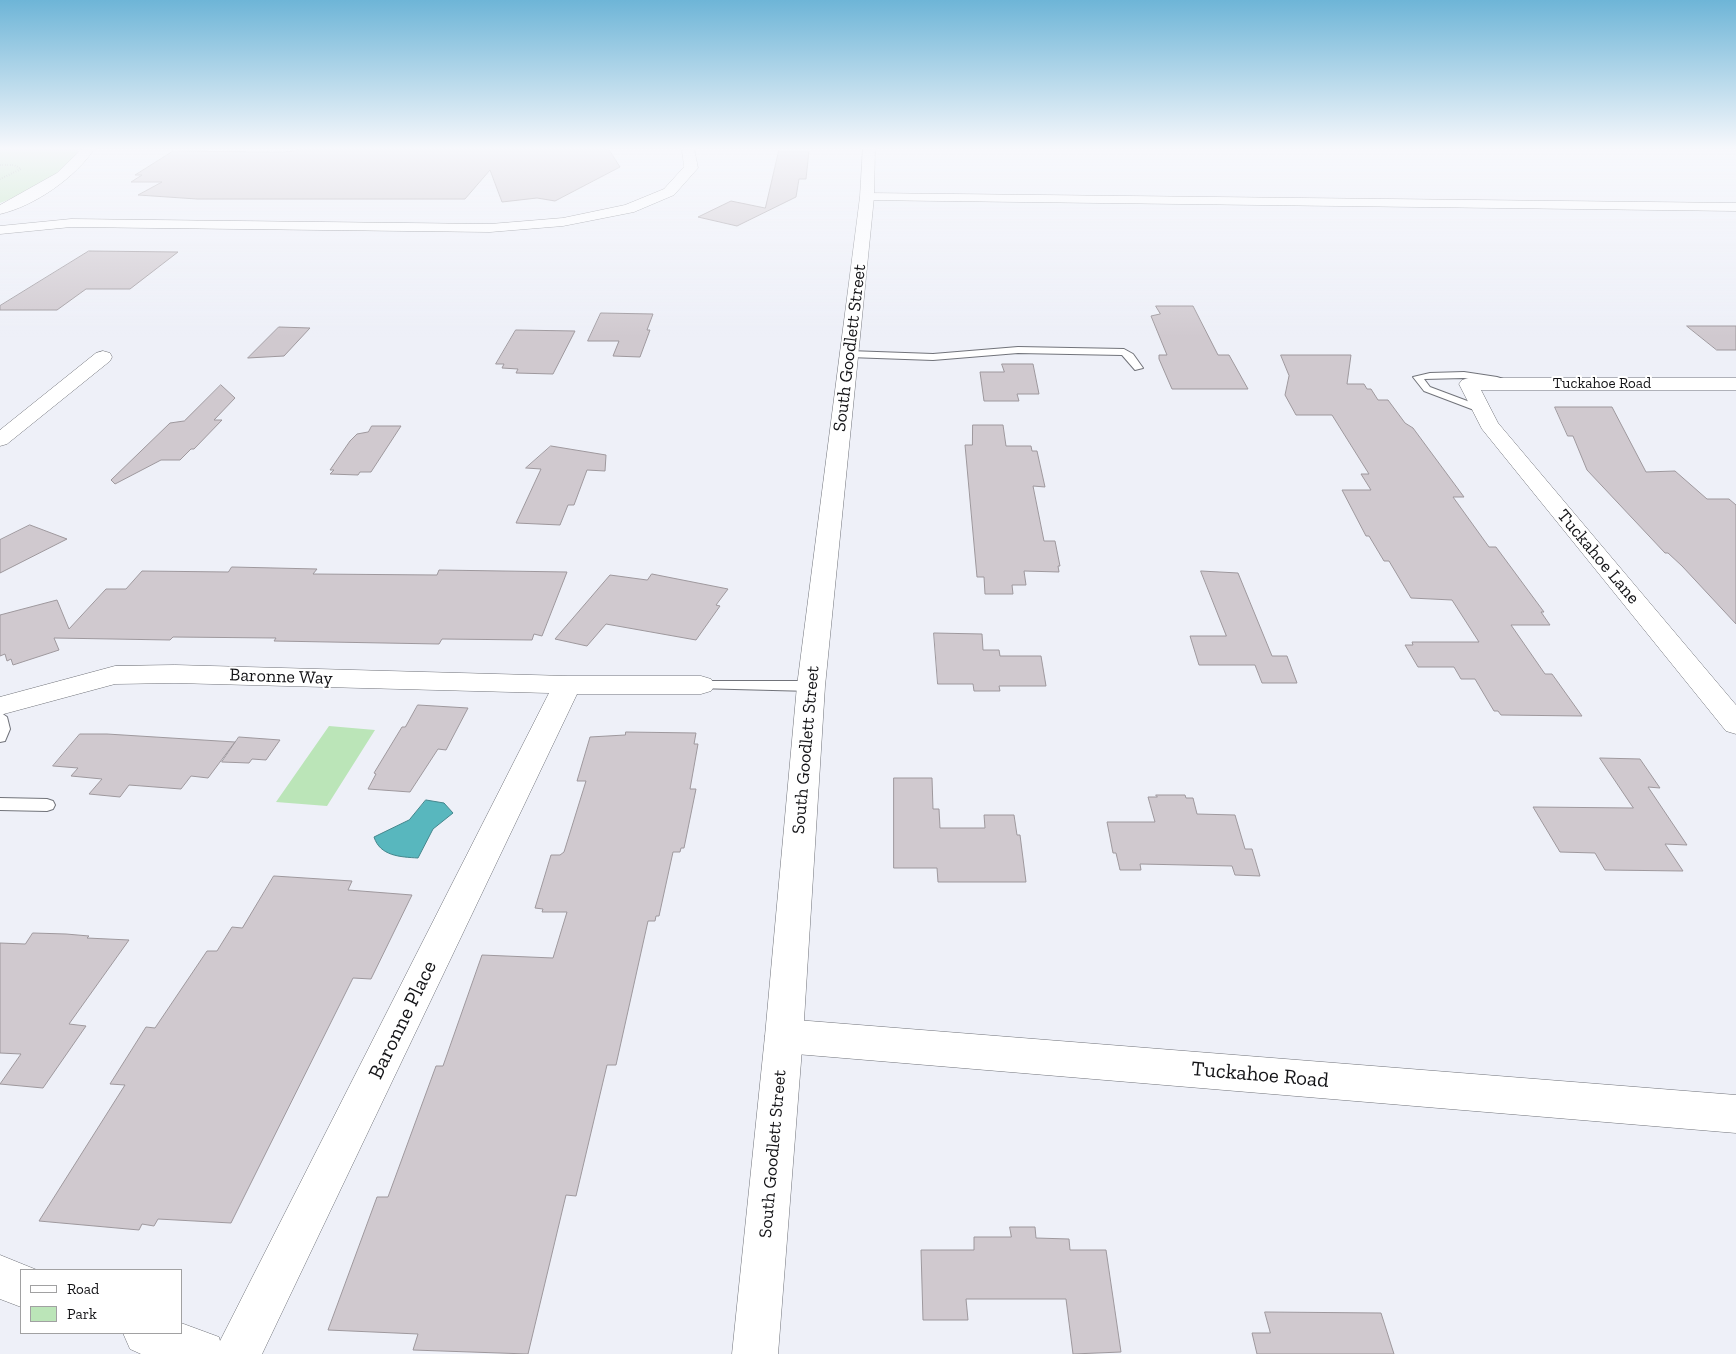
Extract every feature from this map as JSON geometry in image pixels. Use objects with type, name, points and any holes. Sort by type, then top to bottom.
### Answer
[{"type":"street","points":[[30,211],[40,217],[63,224]]},
{"type":"street","points":[[0,230],[63,224],[490,228],[563,222],[618,211]]},
{"type":"street","name":"South Goodlett Street","points":[[755,1354],[784,1036],[811,686],[865,211]]},
{"type":"street","points":[[0,440],[103,357]]},
{"type":"street","name":"Tuckahoe Road","points":[[1469,384],[1736,384]]},
{"type":"street","name":"Tuckahoe Lane","points":[[1469,384],[1489,425],[1736,724]]},
{"type":"street","name":"Baronne Way","points":[[0,706],[115,675],[176,674],[567,685],[701,685]]},
{"type":"street","name":"Baronne Place","points":[[238,1354],[567,685]]},
{"type":"street","name":"Tuckahoe Road","points":[[784,1036],[1736,1114]]},
{"type":"street","points":[[0,1277],[20,1285]]},
{"type":"street","points":[[149,1334],[202,1354]]},
{"type":"lane","points":[[849,354],[933,357],[1018,350],[1124,352],[1130,356],[1138,368]]},
{"type":"lane","points":[[1482,410],[1427,389],[1418,377],[1443,373],[1471,375],[1518,384]]},
{"type":"lane","points":[[701,685],[811,686]]},
{"type":"lane","points":[[0,717],[3,729],[0,737]]},
{"type":"lane","points":[[0,804],[47,805]]},
{"type":"green space","points":[[329,726],[375,730],[327,806],[276,802]]},
{"type":"water","points":[[426,800],[444,803],[453,813],[433,829],[418,858],[398,856],[381,848],[374,837],[409,820]]},
{"type":"building","points":[[710,211],[767,211],[737,226],[698,217]]},
{"type":"building","points":[[89,251],[178,252],[130,289],[86,289],[57,310],[0,310],[0,306]]},
{"type":"building","points":[[1156,306],[1193,306],[1218,355],[1229,355],[1248,389],[1172,389],[1159,359],[1159,355],[1167,355],[1151,316],[1160,314]]},
{"type":"building","points":[[601,313],[653,314],[647,330],[650,330],[640,357],[613,356],[619,341],[588,341]]},
{"type":"building","points":[[1687,326],[1736,326],[1736,350],[1717,350]]},
{"type":"building","points":[[279,327],[310,328],[284,356],[248,358]]},
{"type":"building","points":[[516,330],[575,331],[553,374],[516,373],[518,369],[502,368],[504,364],[496,364]]},
{"type":"building","points":[[1281,355],[1351,355],[1347,384],[1364,384],[1367,389],[1371,389],[1378,400],[1388,400],[1405,423],[1413,428],[1464,497],[1453,497],[1489,547],[1496,547],[1544,612],[1541,612],[1550,625],[1511,625],[1545,674],[1552,674],[1582,716],[1501,715],[1498,711],[1494,711],[1475,679],[1461,679],[1454,667],[1418,667],[1405,645],[1413,645],[1412,642],[1479,642],[1452,600],[1411,598],[1389,561],[1384,561],[1369,536],[1366,536],[1342,490],[1371,490],[1361,474],[1369,474],[1332,415],[1296,415],[1285,395],[1289,376]]},
{"type":"building","points":[[1002,364],[1033,364],[1039,394],[1017,394],[1019,401],[984,401],[980,372],[1004,372]]},
{"type":"building","points":[[221,385],[235,398],[214,420],[222,420],[194,449],[191,449],[180,460],[161,460],[115,484],[111,480],[170,423],[184,421]]},
{"type":"building","points":[[1555,407],[1612,407],[1646,472],[1675,471],[1707,499],[1729,499],[1736,505],[1736,624],[1682,566],[1668,553],[1665,553],[1587,470],[1573,436],[1568,436]]},
{"type":"building","points":[[973,425],[1003,425],[1006,446],[1031,446],[1032,451],[1037,451],[1045,487],[1033,486],[1044,541],[1055,541],[1060,566],[1058,566],[1059,572],[1024,571],[1026,585],[1012,585],[1013,594],[985,594],[984,577],[977,577],[965,445],[972,445]]},
{"type":"building","points":[[372,426],[401,426],[371,472],[360,472],[358,475],[330,474],[334,470],[330,470],[350,441],[357,434],[368,432]]},
{"type":"building","points":[[551,446],[606,455],[605,471],[587,470],[574,505],[568,505],[560,525],[516,523],[541,469],[526,468]]},
{"type":"building","points":[[30,525],[67,539],[0,573],[0,540]]},
{"type":"building","points":[[232,567],[317,569],[313,574],[437,575],[439,570],[567,572],[542,636],[534,634],[532,640],[442,639],[439,644],[274,641],[276,638],[173,637],[170,640],[54,638],[59,650],[13,665],[11,659],[7,661],[5,654],[0,656],[0,615],[57,600],[69,629],[106,589],[126,589],[142,571],[228,572]]},
{"type":"building","points":[[1201,571],[1238,573],[1272,656],[1287,656],[1297,683],[1262,683],[1255,665],[1199,665],[1190,636],[1226,636]]},
{"type":"building","points":[[652,574],[728,589],[716,605],[720,606],[696,640],[606,624],[587,646],[555,639],[610,575],[647,580]]},
{"type":"building","points":[[934,633],[982,634],[983,650],[999,650],[1000,656],[1041,656],[1046,686],[999,686],[1000,691],[974,691],[973,684],[938,684]]},
{"type":"building","points":[[418,705],[468,708],[446,750],[438,749],[410,792],[368,789],[376,774],[374,773]]},
{"type":"building","points":[[626,732],[696,733],[694,744],[698,744],[690,789],[696,789],[684,848],[681,848],[680,852],[673,852],[659,916],[656,916],[655,921],[648,921],[616,1065],[607,1065],[576,1196],[566,1195],[528,1354],[413,1350],[418,1334],[328,1330],[377,1197],[388,1197],[436,1066],[443,1066],[482,955],[553,958],[567,912],[542,912],[543,909],[535,908],[551,855],[560,855],[564,852],[586,781],[577,781],[590,737],[625,735]]},
{"type":"building","points":[[80,734],[235,742],[208,778],[191,776],[181,789],[129,785],[120,797],[89,794],[102,779],[71,776],[78,768],[53,766]]},
{"type":"building","points":[[239,737],[280,740],[266,760],[252,759],[249,763],[222,762]]},
{"type":"building","points":[[1600,758],[1640,759],[1660,788],[1648,787],[1687,845],[1665,844],[1683,871],[1605,870],[1595,853],[1560,852],[1533,807],[1633,808]]},
{"type":"building","points":[[894,778],[932,778],[933,809],[939,809],[940,828],[985,828],[984,815],[1014,815],[1017,835],[1020,835],[1026,882],[938,882],[937,868],[894,868]]},
{"type":"building","points":[[1156,795],[1185,795],[1186,798],[1193,798],[1197,814],[1235,815],[1245,849],[1252,849],[1260,876],[1235,875],[1232,866],[1140,864],[1141,870],[1120,870],[1116,853],[1113,853],[1107,822],[1155,822],[1148,797],[1157,797]]},
{"type":"building","points":[[274,876],[352,881],[348,890],[412,895],[371,979],[353,978],[231,1223],[158,1219],[154,1226],[142,1224],[139,1230],[39,1221],[125,1085],[110,1084],[146,1027],[155,1028],[207,951],[217,951],[232,927],[242,928]]},
{"type":"building","points":[[33,933],[129,940],[69,1024],[86,1026],[43,1088],[0,1084],[21,1054],[0,1053],[0,943],[25,944]]},
{"type":"building","points":[[1010,1227],[1035,1227],[1036,1238],[1069,1239],[1070,1250],[1106,1250],[1121,1352],[1073,1354],[1066,1299],[966,1299],[968,1320],[923,1320],[921,1250],[974,1250],[974,1237],[1011,1237]]},
{"type":"building","points":[[1265,1312],[1381,1313],[1394,1354],[1257,1354],[1252,1333],[1270,1333]]}]
